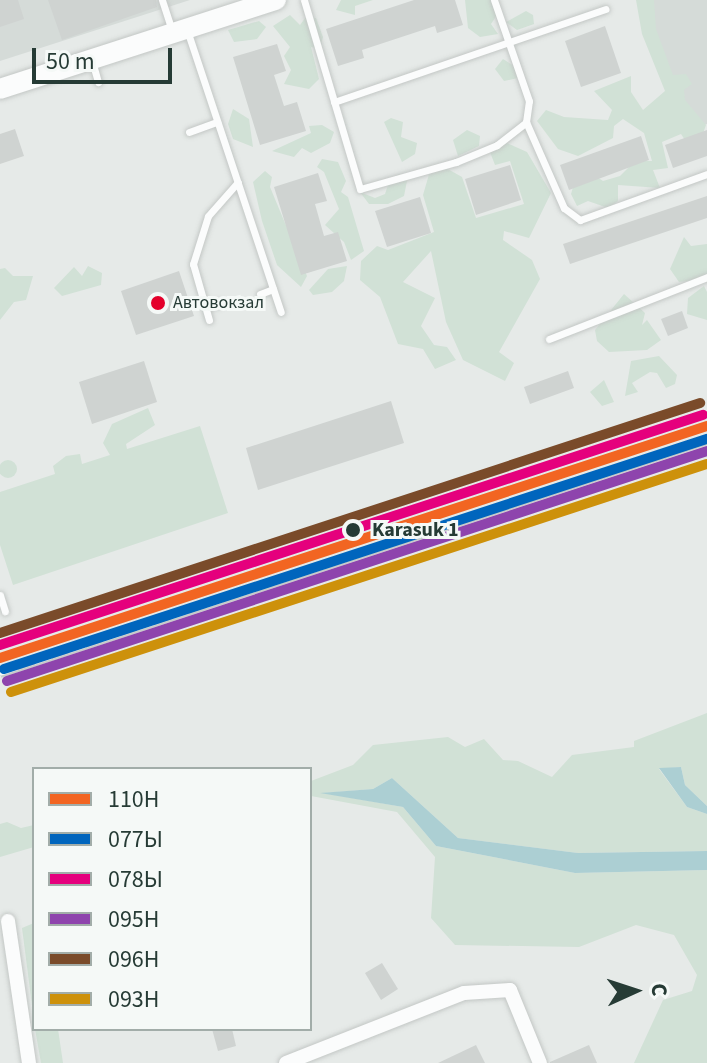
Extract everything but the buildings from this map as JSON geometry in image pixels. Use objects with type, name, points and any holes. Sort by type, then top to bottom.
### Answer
[{"type":"main road","points":[[0,89],[37,69],[91,59],[276,0]]},
{"type":"street","points":[[8,921],[29,1063]]},
{"type":"street","points":[[286,1063],[464,993],[510,990],[540,1063]]},
{"type":"lane","points":[[162,0],[179,30],[217,122],[281,312]]},
{"type":"lane","points":[[304,0],[360,189],[456,162],[497,145],[526,122]]},
{"type":"lane","points":[[494,0],[529,101],[526,122],[564,208],[580,220],[707,174]]},
{"type":"lane","points":[[334,102],[605,9]]},
{"type":"lane","points":[[91,59],[98,82]]},
{"type":"lane","points":[[189,132],[217,122]]},
{"type":"lane","points":[[209,320],[193,264],[208,216],[238,182]]},
{"type":"lane","points":[[549,339],[707,277]]},
{"type":"lane","points":[[260,294],[273,289]]},
{"type":"lane","points":[[206,307],[220,303]]},
{"type":"lane","points":[[0,595],[5,611]]},
{"type":"shaded area","points":[[0,0],[190,0],[0,61]]},
{"type":"shaded area","points":[[646,0],[707,0],[707,124],[687,130]]},
{"type":"green space","points":[[341,0],[373,0],[355,6],[355,15],[336,10]]},
{"type":"green space","points":[[465,0],[498,0],[501,9],[491,24],[498,34],[480,37],[468,28]]},
{"type":"green space","points":[[636,0],[654,0],[656,29],[673,75],[686,74],[692,84],[684,90],[685,100],[706,125],[701,139],[687,143],[681,134],[662,142],[668,168],[653,170],[660,188],[618,185],[618,201],[608,208],[588,201],[577,206],[571,194],[574,184],[594,175],[603,181],[620,176],[635,161],[652,161],[644,133],[623,119],[614,126],[613,138],[578,156],[558,149],[537,121],[546,110],[564,117],[608,120],[612,110],[594,91],[631,76],[631,92],[643,110],[665,91],[642,34]]},
{"type":"green space","points":[[526,11],[533,15],[534,24],[517,30],[506,22]]},
{"type":"green space","points":[[290,15],[300,25],[306,17],[316,18],[323,37],[320,49],[311,47],[319,79],[309,89],[284,84],[291,70],[284,56],[290,47],[273,26]]},
{"type":"green space","points":[[259,21],[266,27],[257,39],[234,42],[228,30]]},
{"type":"green space","points":[[503,59],[514,66],[518,78],[504,81],[495,69]]},
{"type":"green space","points":[[233,109],[249,119],[253,147],[233,139],[228,124]]},
{"type":"green space","points":[[391,118],[403,122],[401,137],[417,143],[415,154],[402,162],[384,122]]},
{"type":"green space","points":[[322,125],[334,132],[330,143],[311,153],[302,148],[294,157],[272,151],[311,133],[309,126]]},
{"type":"green space","points":[[467,130],[480,136],[479,146],[458,156],[453,140]]},
{"type":"green space","points":[[507,143],[527,152],[551,193],[529,238],[504,231],[503,240],[532,260],[540,279],[499,352],[514,363],[505,381],[463,360],[446,322],[431,251],[403,282],[435,298],[421,326],[434,345],[447,347],[456,360],[435,369],[423,349],[398,344],[380,297],[360,280],[361,261],[377,246],[388,250],[434,232],[423,195],[430,171],[446,168],[462,177],[476,218],[524,204],[510,161],[495,165],[490,152]]},
{"type":"green space","points":[[322,159],[338,162],[346,181],[341,192],[348,197],[364,251],[351,260],[344,242],[325,225],[339,209],[324,172],[317,167]]},
{"type":"green space","points":[[265,171],[272,177],[270,187],[307,276],[301,287],[277,265],[262,221],[253,182]]},
{"type":"green space","points":[[399,174],[407,181],[404,196],[388,204],[369,204],[360,192],[375,198],[385,194],[390,179]]},
{"type":"green space","points":[[684,237],[691,246],[707,244],[707,279],[679,282],[670,269]]},
{"type":"green space","points":[[88,266],[102,273],[101,285],[62,296],[54,288],[74,267],[82,276]]},
{"type":"green space","points":[[347,266],[344,281],[332,292],[313,295],[309,290],[328,269]]},
{"type":"green space","points":[[5,268],[13,276],[33,276],[26,300],[14,302],[0,320],[0,269]]},
{"type":"green space","points":[[704,286],[707,292],[707,320],[687,314],[688,298]]},
{"type":"green space","points":[[624,294],[645,313],[642,325],[647,320],[661,340],[647,350],[609,352],[597,341],[595,330]]},
{"type":"green space","points":[[659,356],[677,375],[675,384],[666,388],[657,373],[650,372],[632,383],[638,392],[625,396],[631,361]]},
{"type":"green space","points":[[604,380],[614,402],[602,406],[590,392]]},
{"type":"green space","points":[[148,408],[155,425],[126,444],[127,449],[200,426],[228,513],[13,585],[0,545],[0,492],[55,474],[53,466],[66,456],[80,454],[82,464],[110,455],[103,443],[112,424]]},
{"type":"green space","points":[[8,460],[17,469],[8,478],[-1,469]]},
{"type":"green space","points":[[707,713],[707,806],[685,785],[681,767],[659,769],[687,807],[707,814],[707,851],[578,853],[458,838],[392,778],[373,789],[324,793],[403,807],[436,846],[575,873],[707,870],[707,1063],[634,1063],[663,1000],[692,991],[697,975],[674,935],[636,925],[579,947],[455,945],[431,918],[435,857],[397,812],[312,796],[312,781],[353,765],[373,745],[448,737],[465,747],[484,739],[503,760],[518,761],[552,777],[572,755],[634,747],[634,741]]},
{"type":"green space","points":[[7,822],[21,828],[32,825],[32,848],[0,857],[0,824]]},
{"type":"green space","points":[[32,924],[32,1006],[22,928]]},
{"type":"green space","points":[[35,1031],[58,1031],[63,1063],[41,1063]]},
{"type":"water","points":[[681,767],[685,785],[707,806],[707,814],[687,807],[659,768]]},
{"type":"water","points":[[392,778],[458,838],[578,853],[707,851],[707,870],[575,873],[436,846],[403,807],[320,793],[373,789]]},
{"type":"railway","points":[[0,673],[707,440]]},
{"type":"transit line","name":"096Н","points":[[0,633],[700,403]]},
{"type":"transit line","name":"078Ы","points":[[0,645],[703,415]]},
{"type":"transit line","name":"110Н","points":[[0,658],[707,426]]},
{"type":"transit line","name":"077Ы","points":[[4,669],[707,439]]},
{"type":"transit line","name":"095Н","points":[[7,681],[707,451]]},
{"type":"transit line","name":"093Н","points":[[11,692],[707,464]]},
{"type":"place","name":"Автовокзал","points":[[158,303]]},
{"type":"place","name":"Karasuk 1","points":[[353,530]]}]
